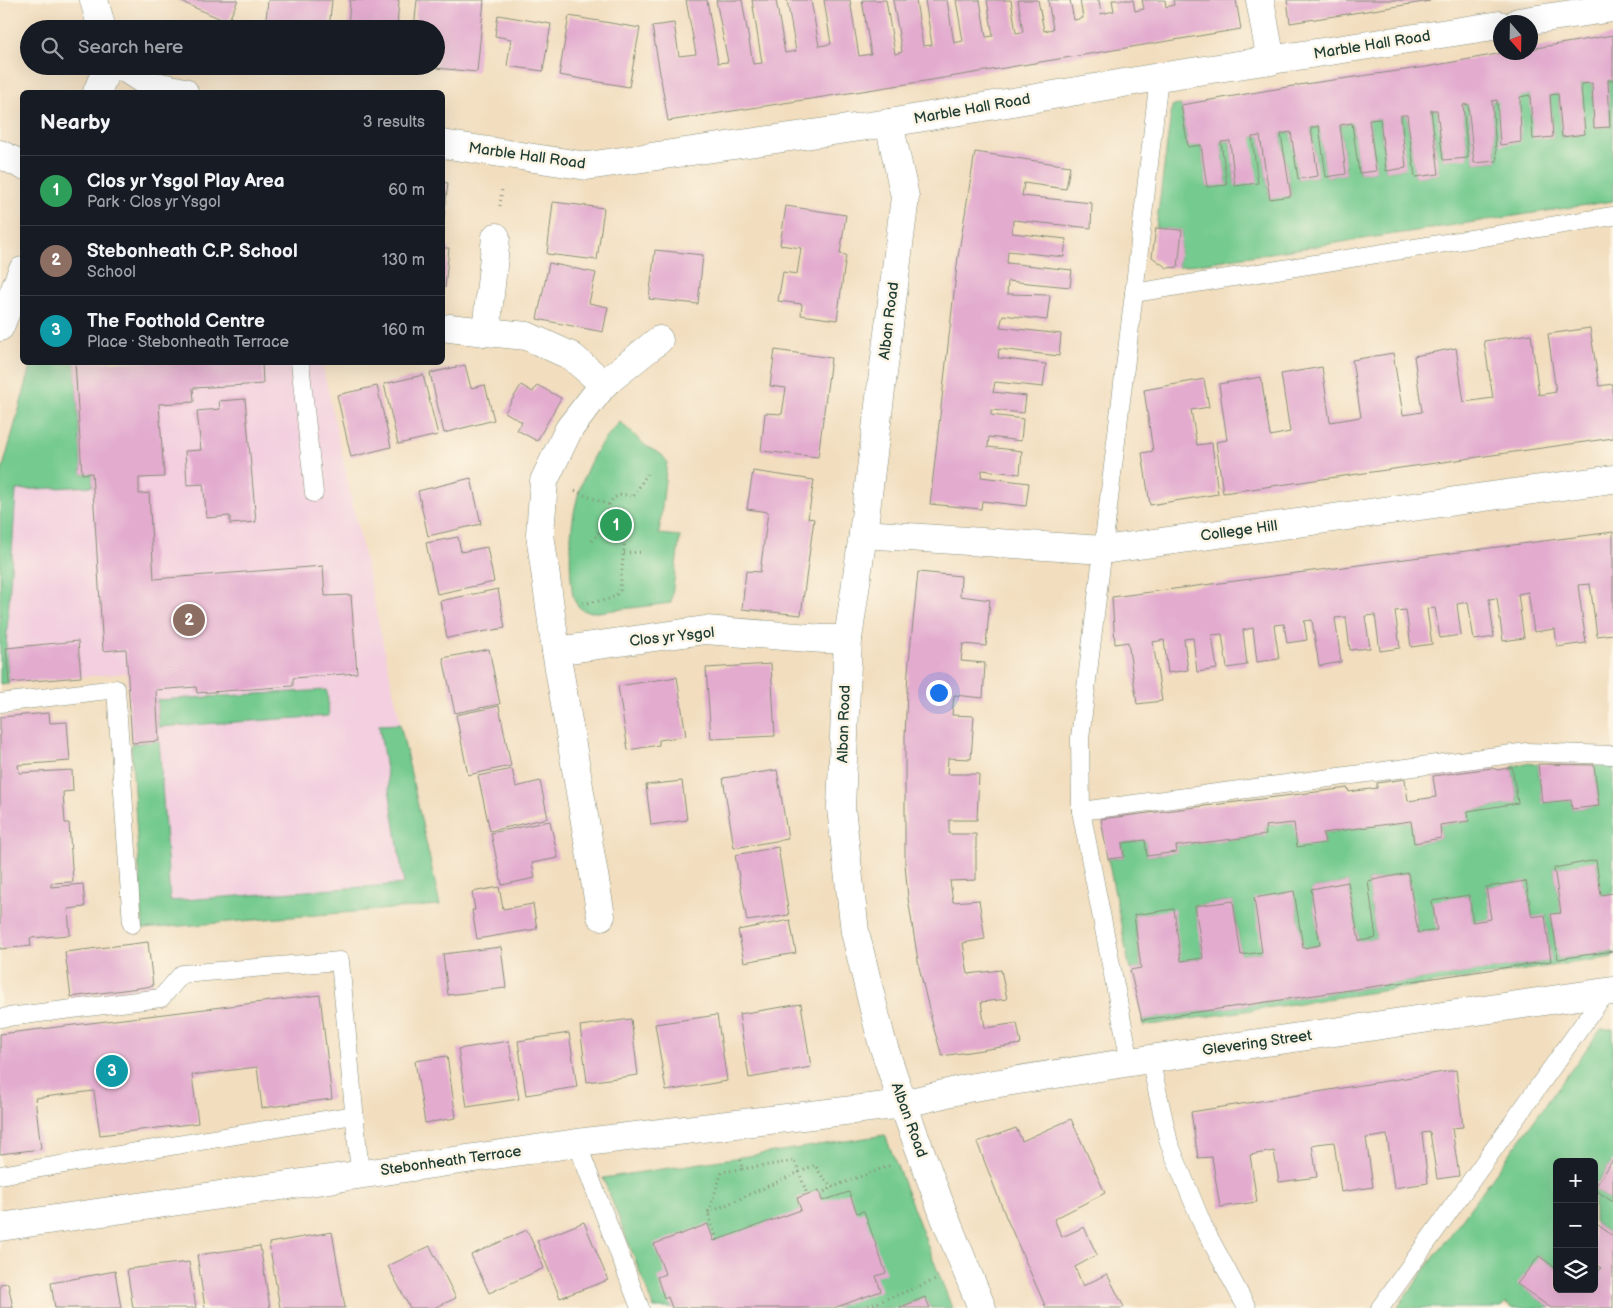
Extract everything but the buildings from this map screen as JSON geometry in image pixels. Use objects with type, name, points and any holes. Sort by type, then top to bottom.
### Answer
[{"type":"street","points":[[94,0],[100,20]]},
{"type":"street","points":[[1260,0],[1271,61]]},
{"type":"street","points":[[1538,19],[1613,8]]},
{"type":"street","name":"Marble Hall Road","points":[[445,144],[587,166],[889,122],[1159,77],[1493,26]]},
{"type":"street","points":[[98,90],[104,75]]},
{"type":"street","points":[[136,75],[151,85],[175,90]]},
{"type":"street","name":"Alban Road","points":[[889,122],[905,197],[848,639],[841,808],[856,932],[882,1042],[945,1218],[982,1308]]},
{"type":"street","points":[[0,154],[20,164]]},
{"type":"street","points":[[486,332],[496,237]]},
{"type":"street","points":[[0,327],[5,298],[20,274]]},
{"type":"street","points":[[448,328],[527,336],[571,356],[604,384]]},
{"type":"street","points":[[601,916],[556,651],[540,534],[544,481],[569,429],[604,384],[659,340]]},
{"type":"street","name":"College Hill","points":[[863,534],[1103,550],[1613,479]]},
{"type":"street","name":"Clos yr Ysgol","points":[[556,651],[705,630],[848,639]]},
{"type":"street","name":"Glevering Street","points":[[903,1104],[968,1088],[1609,992]]},
{"type":"street","name":"Stebonheath Terrace","points":[[0,1227],[578,1142],[903,1104]]},
{"type":"lane","points":[[1159,77],[1080,738],[1081,811],[1140,1061],[1169,1143],[1204,1228],[1247,1308]]},
{"type":"lane","points":[[1134,293],[1613,216]]},
{"type":"lane","points":[[300,365],[314,493]]},
{"type":"lane","points":[[0,703],[116,689],[132,924]]},
{"type":"lane","points":[[1081,811],[1527,752],[1613,755]]},
{"type":"lane","points":[[0,1018],[161,998],[182,974],[340,961],[360,1174]]},
{"type":"lane","points":[[1380,1308],[1609,992]]},
{"type":"lane","points":[[0,1175],[354,1116]]},
{"type":"lane","points":[[578,1142],[640,1308]]},
{"type":"path","points":[[496,237],[506,154]]},
{"type":"path","points":[[576,604],[610,599],[617,595],[620,590],[626,525],[619,524],[611,517],[608,510],[612,500],[618,495],[623,494],[633,497],[647,474]]},
{"type":"path","points":[[592,541],[611,517]]},
{"type":"path","points":[[624,554],[643,552]]},
{"type":"path","points":[[739,1152],[742,1169]]},
{"type":"path","points":[[717,1240],[708,1213],[722,1172],[795,1161],[807,1194]]},
{"type":"path","points":[[820,1194],[899,1162]]},
{"type":"path","points":[[708,1213],[814,1165],[823,1178],[834,1187]]},
{"type":"path","points":[[864,1308],[936,1280]]},
{"type":"shaded area","points":[[30,365],[322,365],[440,905],[143,929],[127,673],[0,684],[0,476]]},
{"type":"green space","points":[[1608,80],[1613,80],[1613,201],[1178,267],[1182,230],[1156,228],[1172,106],[1181,105],[1188,147],[1201,145],[1207,187],[1227,184],[1221,142],[1230,141],[1235,185],[1252,137],[1260,136],[1270,199],[1291,195],[1281,134],[1291,132],[1298,179],[1318,176],[1311,128],[1319,126],[1326,177],[1346,174],[1340,125],[1352,123],[1359,173],[1376,171],[1369,120],[1380,119],[1386,171],[1405,168],[1401,115],[1407,115],[1415,177],[1439,174],[1431,110],[1437,110],[1443,160],[1468,157],[1463,105],[1468,104],[1474,163],[1497,161],[1492,101],[1530,95],[1534,138],[1553,137],[1550,95],[1558,94],[1562,137],[1584,134],[1581,84],[1592,83],[1594,127],[1610,127]]},
{"type":"green space","points":[[31,365],[75,365],[82,474],[92,473],[93,486],[16,490],[6,648],[9,683],[0,684],[0,478]]},
{"type":"green space","points":[[620,422],[646,446],[662,455],[667,462],[659,534],[680,536],[671,603],[588,612],[577,605],[572,591],[570,548],[573,518],[580,488],[592,459],[601,444]]},
{"type":"green space","points":[[327,690],[329,716],[158,727],[157,700]]},
{"type":"green space","points":[[400,724],[440,905],[143,929],[131,744],[159,741],[170,901],[404,884],[379,725]]},
{"type":"green space","points":[[1525,763],[1538,764],[1542,802],[1571,800],[1572,809],[1599,806],[1594,765],[1613,766],[1613,893],[1601,895],[1596,861],[1554,868],[1561,913],[1551,915],[1558,959],[1613,951],[1613,957],[1143,1026],[1142,1020],[1551,961],[1545,916],[1532,917],[1526,881],[1486,887],[1491,919],[1473,922],[1469,895],[1432,902],[1437,930],[1418,933],[1408,873],[1368,881],[1376,938],[1359,941],[1348,882],[1311,889],[1320,945],[1303,948],[1294,892],[1276,894],[1262,952],[1241,955],[1233,901],[1195,906],[1203,958],[1181,961],[1156,912],[1134,915],[1141,968],[1130,970],[1108,859],[1124,857],[1122,843],[1145,840],[1147,856],[1177,852],[1176,846],[1265,835],[1265,826],[1294,823],[1325,842],[1323,833],[1411,821],[1414,843],[1441,838],[1440,825],[1469,821],[1468,811],[1518,803],[1512,767]]},
{"type":"green space","points":[[1601,1029],[1613,1029],[1613,1160],[1598,1181],[1598,1158],[1553,1158],[1553,1266],[1539,1256],[1518,1284],[1551,1308],[1512,1308],[1505,1303],[1501,1308],[1397,1308]]},
{"type":"green space","points":[[885,1135],[952,1308],[930,1308],[925,1297],[899,1308],[654,1308],[603,1178]]},
{"type":"green space","points":[[1598,1192],[1613,1202],[1613,1236],[1598,1225]]},
{"type":"place","name":"Clos yr Ysgol Play Area","points":[[616,525]]},
{"type":"place","name":"Stebonheath C.P. School","points":[[189,620]]},
{"type":"place","name":"The Foothold Centre","points":[[112,1071]]}]
